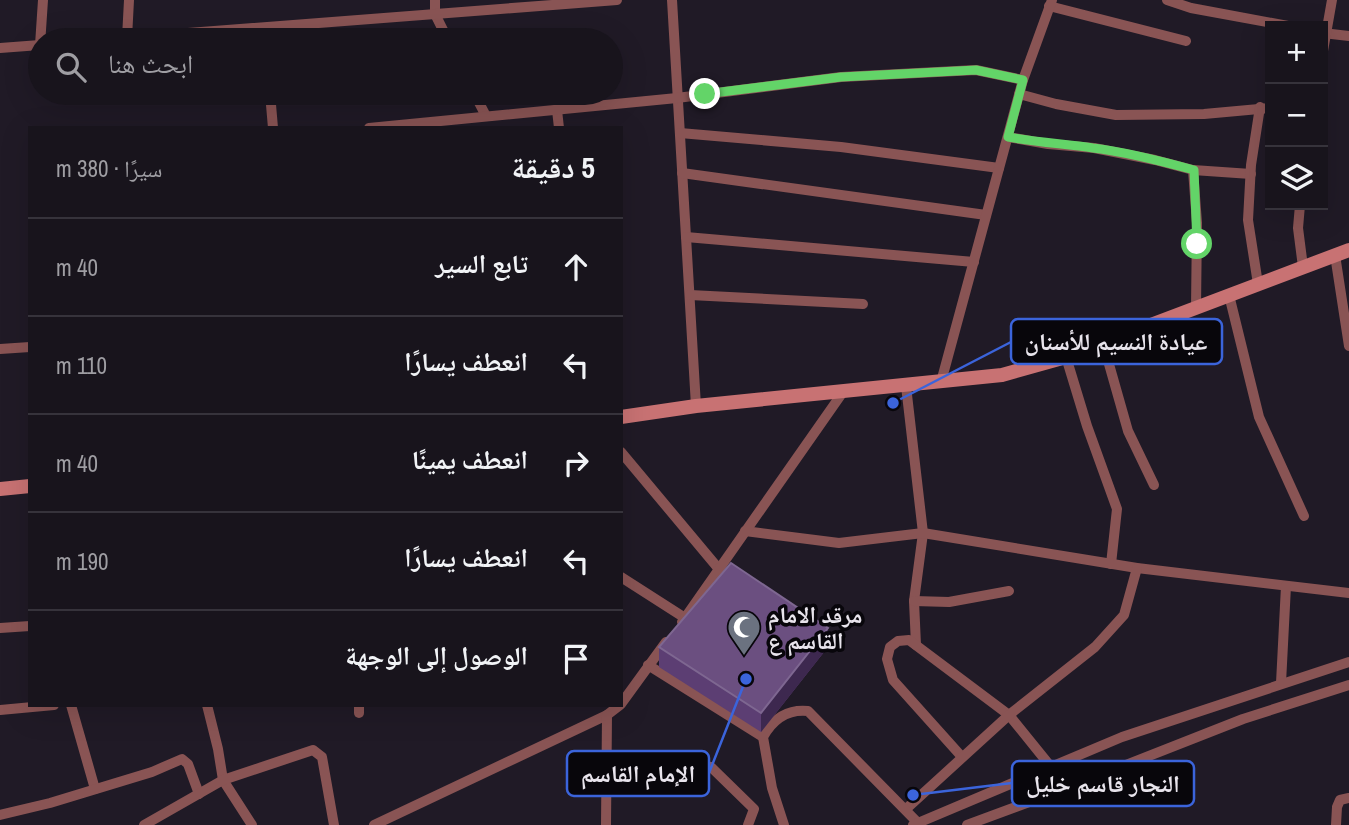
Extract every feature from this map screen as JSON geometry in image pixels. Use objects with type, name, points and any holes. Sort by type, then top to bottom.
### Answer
[{"type":"street","points":[[41,28],[43,0]]},
{"type":"street","points":[[128,28],[129,0]]},
{"type":"street","points":[[435,0],[435,14],[442,28]]},
{"type":"street","points":[[252,28],[435,14],[522,4],[617,0]]},
{"type":"street","points":[[672,0],[696,406]]},
{"type":"street","points":[[1167,0],[1191,8],[1265,22]]},
{"type":"street","points":[[1327,21],[1332,0]]},
{"type":"street","points":[[941,382],[1023,80],[1051,3],[1186,41]]},
{"type":"street","points":[[1328,33],[1349,36]]},
{"type":"street","points":[[0,48],[28,46]]},
{"type":"street","points":[[623,103],[841,77],[976,70],[1023,80]]},
{"type":"street","points":[[1019,94],[1116,115],[1204,114],[1265,108],[1251,174],[1248,220],[1258,284]]},
{"type":"street","points":[[271,105],[273,126]]},
{"type":"street","points":[[480,105],[486,116]]},
{"type":"street","points":[[388,126],[606,105]]},
{"type":"street","points":[[556,110],[559,126]]},
{"type":"street","points":[[680,133],[841,147],[999,168]]},
{"type":"street","points":[[1008,137],[1094,148],[1194,170],[1251,174]]},
{"type":"street","points":[[1194,170],[1197,223],[1196,308]]},
{"type":"street","points":[[682,173],[986,215]]},
{"type":"street","points":[[1300,210],[1298,228],[1303,267]]},
{"type":"street","points":[[686,237],[974,261]]},
{"type":"street","points":[[623,416],[1002,375],[1066,357],[1349,250]]},
{"type":"street","points":[[1335,255],[1349,346]]},
{"type":"street","points":[[690,295],[863,304]]},
{"type":"street","points":[[1229,295],[1259,417],[1304,516]]},
{"type":"street","points":[[1103,343],[1128,431],[1154,485]]},
{"type":"street","points":[[0,349],[28,347]]},
{"type":"street","points":[[1066,357],[1117,509],[1111,564]]},
{"type":"street","points":[[906,386],[923,533],[914,601],[916,645]]},
{"type":"street","points":[[678,628],[843,392]]},
{"type":"street","points":[[623,454],[718,568]]},
{"type":"street","points":[[0,489],[28,486]]},
{"type":"street","points":[[746,531],[839,542],[923,533],[1138,568],[1349,593]]},
{"type":"street","points":[[906,809],[1009,715],[1095,647],[1124,615],[1138,568]]},
{"type":"street","points":[[623,578],[685,618]]},
{"type":"street","points":[[1281,683],[1286,586]]},
{"type":"street","points":[[914,601],[949,602],[1009,591]]},
{"type":"street","points":[[0,628],[28,626]]},
{"type":"street","points":[[623,701],[670,637]]},
{"type":"street","points":[[962,757],[893,680],[887,659],[890,647],[898,641],[909,640],[1009,715],[1051,767]]},
{"type":"street","points":[[763,737],[778,719],[794,710],[808,710],[906,809],[917,824],[1122,737],[1349,663]]},
{"type":"street","points":[[648,665],[763,737],[772,788],[784,825]]},
{"type":"street","points":[[967,825],[1243,719],[1349,685]]},
{"type":"street","points":[[0,710],[32,707]]},
{"type":"street","points":[[72,707],[95,789]]},
{"type":"street","points":[[208,707],[223,780],[252,825]]},
{"type":"street","points":[[375,825],[607,715],[617,707]]},
{"type":"street","points":[[606,825],[607,715]]},
{"type":"street","points":[[144,825],[223,780],[313,750],[322,757],[334,825]]},
{"type":"street","points":[[0,815],[152,772],[172,761],[182,759],[188,764],[199,794]]},
{"type":"street","points":[[607,772],[711,767],[754,809],[748,825]]},
{"type":"street","points":[[1336,825],[1336,807],[1339,800],[1349,798]]},
{"type":"building","name":"مرقد الامام القاسم ع","points":[[731,563],[828,628],[761,713],[659,647]]},
{"type":"place","name":"عيادة النسيم للأسنان","points":[[893,403]]},
{"type":"place","name":"مرقد الامام القاسم ع","points":[[744,657]]},
{"type":"place","name":"الإمام القاسم","points":[[746,679]]},
{"type":"place","name":"النجار قاسم خليل","points":[[913,795]]},
{"type":"route","points":[[705,94],[841,77],[976,70],[1023,80],[1008,137],[1094,148],[1194,170],[1197,244]]}]
